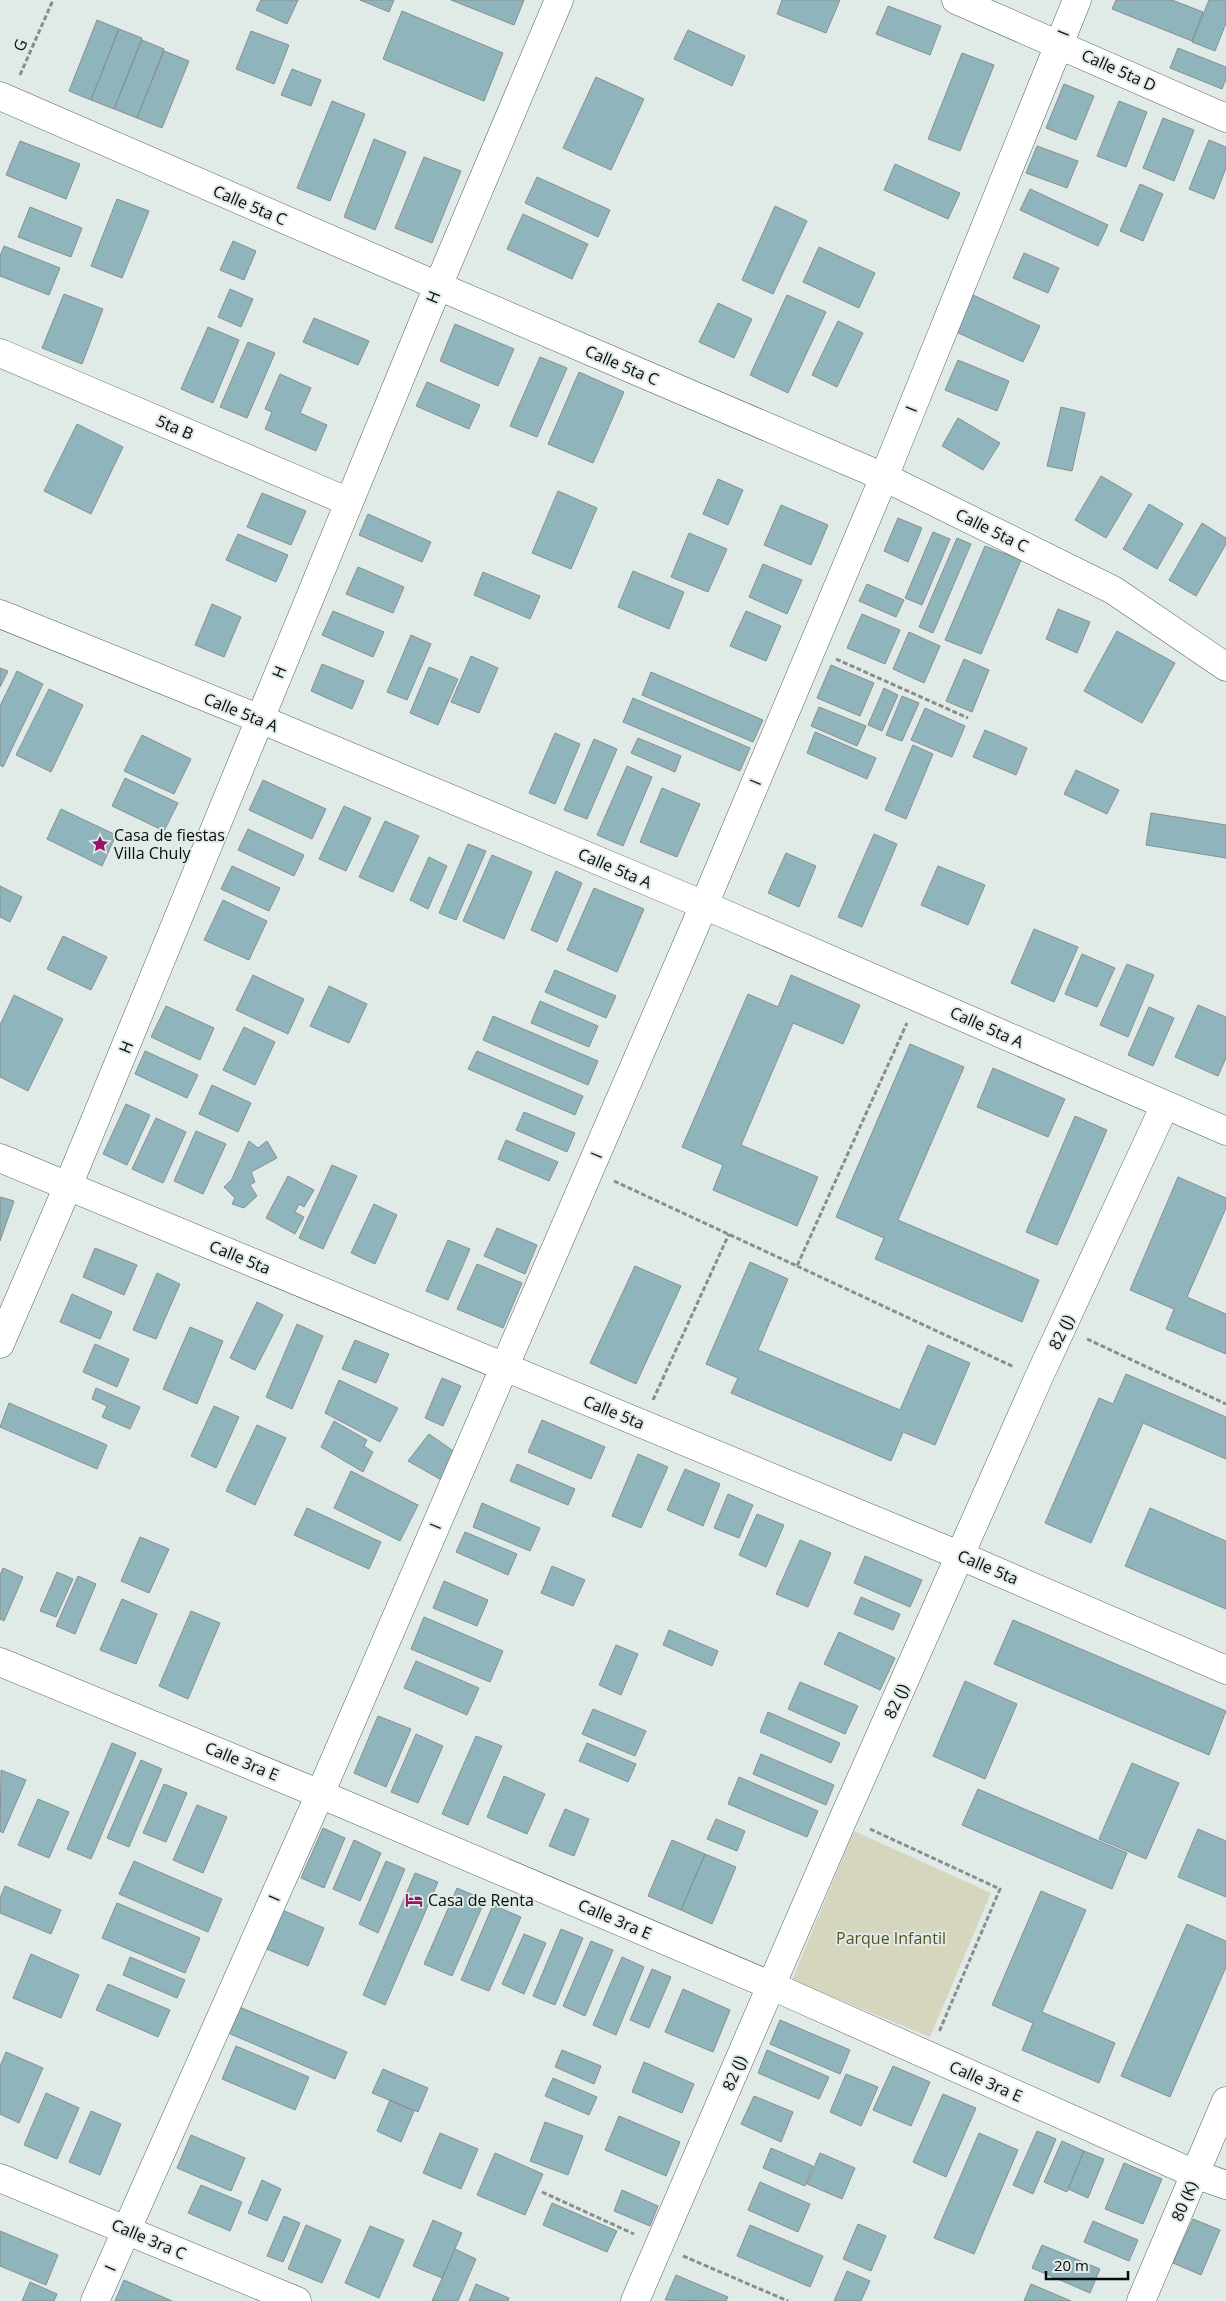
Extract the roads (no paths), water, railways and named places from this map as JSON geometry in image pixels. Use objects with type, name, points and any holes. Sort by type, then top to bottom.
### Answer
[{"type":"street","name":"H","points":[[0,1344],[68,1186],[438,286],[559,0]]},
{"type":"street","name":"Calle 5ta D","points":[[956,0],[1226,118]]},
{"type":"street","name":"I","points":[[95,2301],[320,1794],[704,905],[884,477],[1077,0]]},
{"type":"street","name":"Calle 5ta C","points":[[5,98],[884,477],[1113,590],[1226,667]]},
{"type":"street","name":"5ta B","points":[[0,353],[349,502]]},
{"type":"street","name":"Calle 5ta A","points":[[0,614],[260,719],[704,905],[1226,1131]]},
{"type":"street","name":"82 (J)","points":[[635,2301],[844,1817],[1038,1379],[1064,1328],[1165,1105]]},
{"type":"street","name":"Calle 5ta","points":[[0,1158],[961,1556],[1226,1670]]},
{"type":"street","name":"Calle 3ra E","points":[[0,1662],[320,1794],[772,1986],[1195,2174],[1226,2185]]},
{"type":"street","name":"80 (K)","points":[[1141,2301],[1226,2101]]},
{"type":"street","name":"Calle 3ra C","points":[[0,2178],[297,2301]]},
{"type":"place","name":"Casa de fiestas Villa Chuly","points":[[100,844]]},
{"type":"place","name":"Casa de Renta","points":[[414,1900]]},
{"type":"park label","name":"Parque Infantil","points":[[891,1938]]}]
